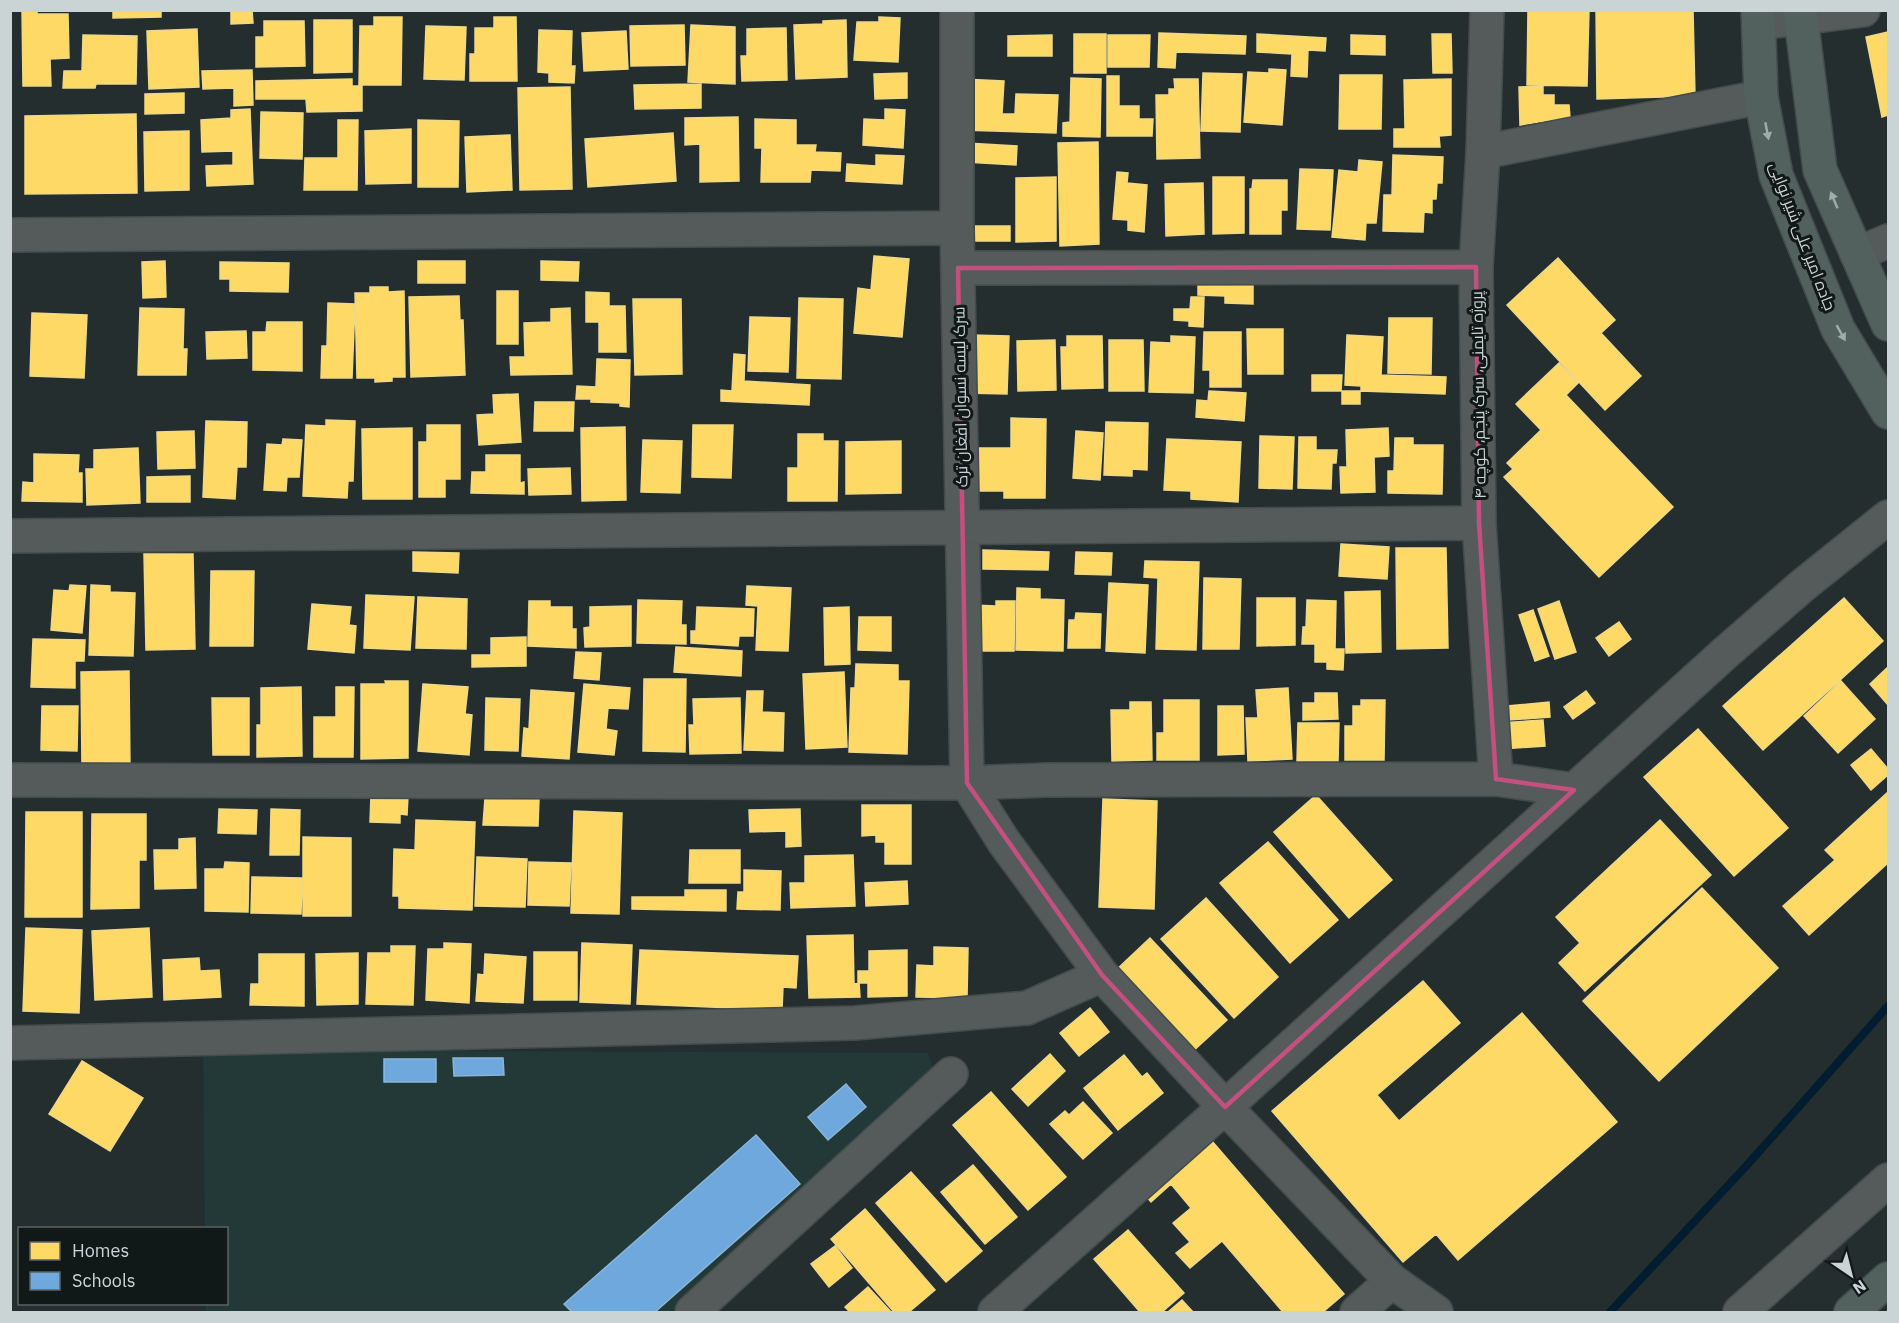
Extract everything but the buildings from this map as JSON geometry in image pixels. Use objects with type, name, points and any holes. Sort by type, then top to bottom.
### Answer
[{"type":"main road","points":[[1801,14],[1820,170],[1888,324]]},
{"type":"main road","name":"جاده امیر علی شیر نوایی","points":[[1758,17],[1761,97],[1776,175],[1838,329],[1888,412]]},
{"type":"main road","points":[[1851,1312],[1888,1280]]},
{"type":"street","name":"سرک لیسه نسوان افغان‌ ترک","points":[[957,10],[957,228],[967,783]]},
{"type":"street","name":"پروژه تایمنی، سرک پنجم، کوچه ۴","points":[[1487,10],[1483,152],[1476,267],[1479,523],[1496,779]]},
{"type":"street","points":[[1758,17],[1863,10]]},
{"type":"street","points":[[1483,152],[1761,97]]},
{"type":"street","points":[[10,235],[957,228]]},
{"type":"street","points":[[1857,254],[1888,241]]},
{"type":"street","points":[[958,268],[1476,267]]},
{"type":"street","points":[[995,1312],[1785,601],[1888,517]]},
{"type":"street","points":[[10,536],[1479,523]]},
{"type":"street","points":[[10,780],[967,783],[1046,780],[1496,779],[1574,790]]},
{"type":"street","points":[[967,783],[1004,842],[1102,975],[1224,1107],[1392,1281],[1436,1312]]},
{"type":"street","points":[[10,1043],[855,1023],[1027,1008],[1102,975]]},
{"type":"street","points":[[692,1312],[951,1074]]},
{"type":"street","points":[[1740,1312],[1888,1180]]},
{"type":"street","points":[[1357,1312],[1392,1281]]},
{"type":"highlighted area","points":[[1476,267],[1479,523],[1496,779],[1574,790],[1225,1107],[1102,975],[967,783],[958,268]]},
{"type":"shaded area","points":[[203,1050],[928,1053],[935,1076],[671,1312],[206,1312],[206,1305],[228,1305],[228,1227],[205,1227]]},
{"type":"waterway","points":[[1610,1312],[1749,1163],[1888,1006]]}]
